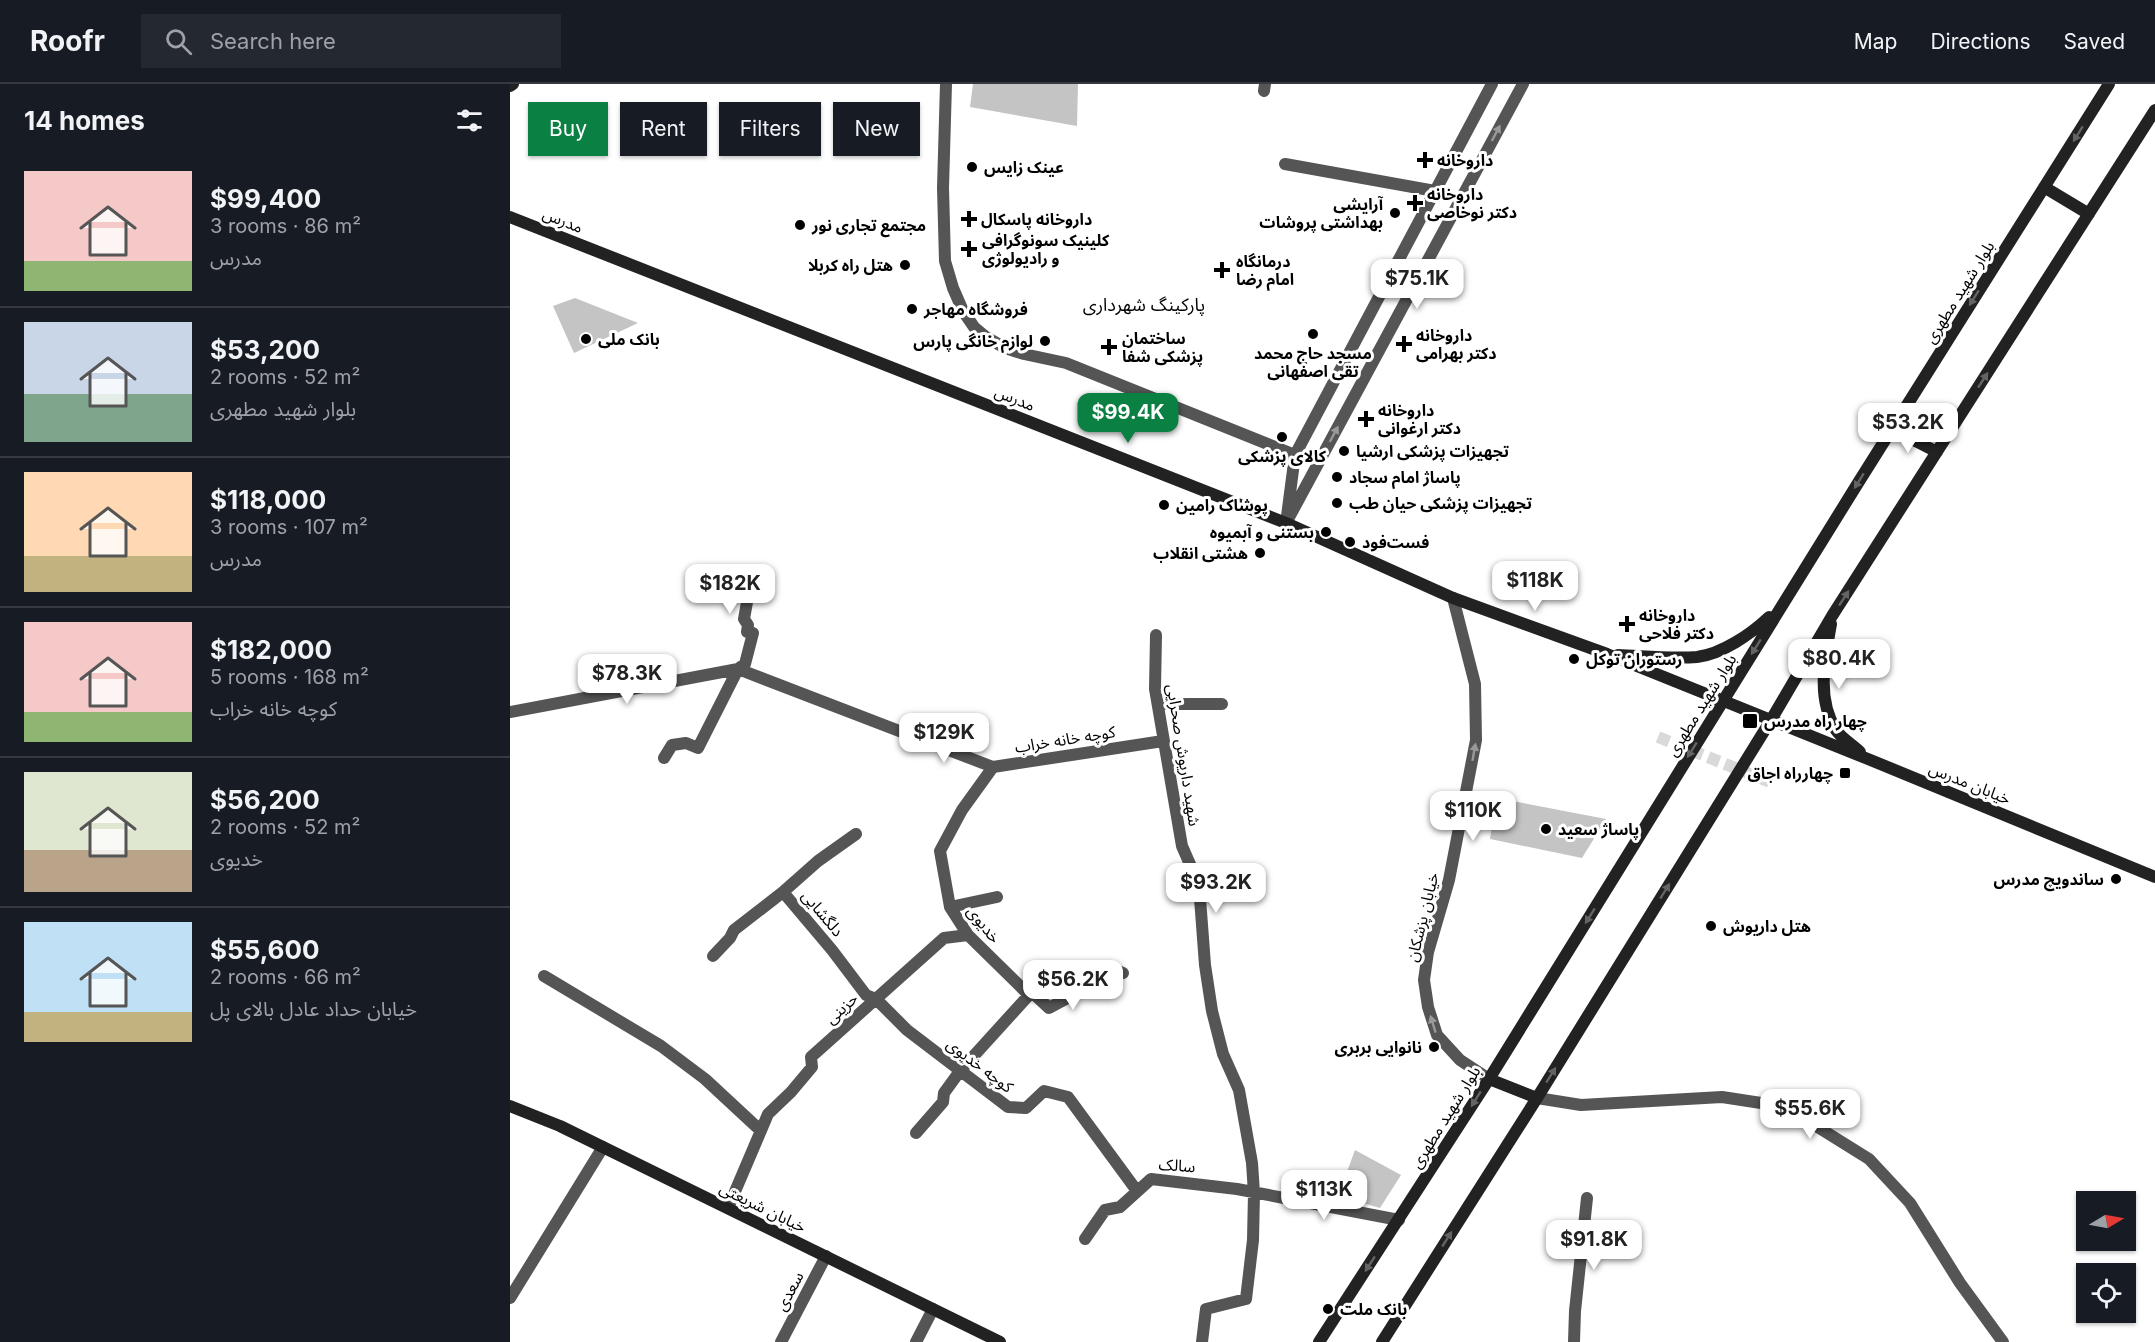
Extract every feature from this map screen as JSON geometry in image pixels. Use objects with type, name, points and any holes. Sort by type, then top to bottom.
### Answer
[{"type":"main road","name":"بلوار شهید مطهری","points":[[1319,1342],[1489,1079],[1723,700],[2109,84]]},
{"type":"main road","points":[[1382,1342],[1537,1098],[1771,720],[1832,616],[2155,110]]},
{"type":"main road","points":[[2044,187],[2089,214]]},
{"type":"main road","name":"مدرس","points":[[510,217],[1286,523],[1453,598],[1607,654],[1723,700]]},
{"type":"main road","points":[[1892,429],[1937,452]]},
{"type":"main road","points":[[1607,654],[1698,657],[1724,648],[1758,628],[1783,604]]},
{"type":"main road","points":[[1832,616],[1823,670],[1825,706],[1836,731],[1868,759]]},
{"type":"main road","name":"خیابان مدرس","points":[[1723,700],[2155,877]]},
{"type":"main road","points":[[1489,1079],[1537,1098]]},
{"type":"main road","name":"خیابان شریعتی","points":[[510,1106],[603,1146],[1000,1342]]},
{"type":"street","points":[[946,84],[943,181],[945,261],[952,288],[963,311],[975,327],[986,338],[1005,348],[1066,363],[1295,455]]},
{"type":"street","points":[[1286,523],[1295,455],[1492,84]]},
{"type":"street","points":[[1286,523],[1523,84]]},
{"type":"street","points":[[1285,164],[1435,191]]},
{"type":"street","points":[[510,712],[738,669],[745,664],[753,633],[747,632],[748,625],[744,619],[752,574]]},
{"type":"street","name":"خیابان پزشکان","points":[[1453,598],[1475,684],[1476,740],[1451,869],[1428,952],[1425,980],[1428,1007],[1437,1035],[1460,1060],[1489,1079]]},
{"type":"street","name":"شهید داریوش صحرایی","points":[[1156,635],[1155,689],[1163,741],[1182,846],[1199,885],[1212,1011],[1222,1054],[1239,1090],[1248,1133],[1254,1193],[1253,1240],[1246,1299],[1206,1309],[1202,1342]]},
{"type":"street","points":[[664,758],[672,745],[686,743],[698,748],[738,669]]},
{"type":"street","name":"کوچه خانه خراب","points":[[738,669],[993,767],[1163,741]]},
{"type":"street","points":[[1158,704],[1222,704]]},
{"type":"street","name":"خدیوی","points":[[993,767],[962,810],[940,851],[950,908],[968,935],[1029,995]]},
{"type":"street","points":[[783,892],[818,861],[856,834]]},
{"type":"street","name":"دلگشایی","points":[[713,956],[730,938],[734,930],[783,892],[866,995],[876,999]]},
{"type":"street","points":[[950,908],[997,897]]},
{"type":"street","name":"حزینی","points":[[728,1208],[768,1114],[812,1067],[811,1057],[944,938],[968,935]]},
{"type":"street","points":[[916,1133],[943,1102],[944,1093],[960,1071],[1029,995],[1035,995],[1048,1008],[1106,976],[1118,971],[1123,973]]},
{"type":"street","points":[[544,976],[661,1046],[705,1079],[760,1130]]},
{"type":"street","name":"کوچه خدیوی","points":[[876,999],[907,1030],[1008,1107],[1026,1108],[1044,1091],[1068,1097],[1137,1191]]},
{"type":"street","points":[[1537,1098],[1581,1105],[1722,1097],[1774,1105],[1808,1121],[1869,1159],[1910,1203],[1960,1283],[2003,1342]]},
{"type":"street","points":[[510,1298],[603,1146]]},
{"type":"street","name":"سالک","points":[[1085,1239],[1105,1210],[1120,1207],[1152,1179],[1192,1182],[1399,1220]]},
{"type":"street","points":[[1574,1342],[1587,1198]]},
{"type":"street","name":"سعدی","points":[[781,1342],[826,1256]]},
{"type":"street","points":[[916,1342],[933,1309]]},
{"type":"building","points":[[973,84],[1078,84],[1077,126],[970,107]]},
{"type":"building","name":"بانک ملی","points":[[575,298],[638,323],[574,353],[553,306]]},
{"type":"building","name":"پاساژ سعید","points":[[1497,798],[1606,819],[1582,858],[1490,839]]},
{"type":"building","points":[[1355,1150],[1401,1175],[1380,1208],[1338,1196]]},
{"type":"tunnel","points":[[1658,737],[1770,782]]},
{"type":"place","name":"داروخانه","points":[[1425,160]]},
{"type":"place","name":"عینک زایس","points":[[972,167]]},
{"type":"place","name":"داروخانه دکتر نوخاصی","points":[[1415,203]]},
{"type":"place","name":"آرایشی بهداشتی پروشات","points":[[1395,213]]},
{"type":"place","name":"داروخانه پاسکال","points":[[969,219]]},
{"type":"place","name":"مجتمع تجاری نور","points":[[800,225]]},
{"type":"place","name":"کلینیک سونوگرافی و رادیولوژی","points":[[969,249]]},
{"type":"place","name":"هتل راه کربلا","points":[[905,265]]},
{"type":"place","name":"درمانگاه امام رضا","points":[[1222,270]]},
{"type":"place","name":"فروشگاه مهاجر","points":[[912,309]]},
{"type":"place","name":"مسجد حاج محمد تقی اصفهانی","points":[[1313,334]]},
{"type":"place","name":"بانک ملی","points":[[586,339]]},
{"type":"place","name":"لوازم خانگی پارس","points":[[1045,341]]},
{"type":"place","name":"داروخانه دکتر بهرامی","points":[[1404,344]]},
{"type":"place","name":"ساختمان پزشکی شفا","points":[[1109,347]]},
{"type":"place","name":"داروخانه دکتر ارغوانی","points":[[1366,419]]},
{"type":"place","name":"کالای پزشکی","points":[[1282,437]]},
{"type":"place","name":"تجهیزات پزشکی ارشیا","points":[[1344,451]]},
{"type":"place","name":"پاساژ امام سجاد","points":[[1337,477]]},
{"type":"place","name":"تجهیزات پزشکی حیان طب","points":[[1337,503]]},
{"type":"place","name":"پوشاک رامین","points":[[1164,505]]},
{"type":"place","name":"بستنی و آبمیوه","points":[[1326,532]]},
{"type":"place","name":"فست‌فود","points":[[1350,542]]},
{"type":"place","name":"هشتی انقلاب","points":[[1260,553]]},
{"type":"place","name":"داروخانه دکتر فلاحی","points":[[1627,624]]},
{"type":"place","name":"رستوران توکل","points":[[1574,659]]},
{"type":"place","name":"چهار راه مدرس","points":[[1750,721]]},
{"type":"place","name":"چهارراه اجاق","points":[[1845,773]]},
{"type":"place","name":"پاساژ سعید","points":[[1546,829]]},
{"type":"place","name":"ساندویچ مدرس","points":[[2116,879]]},
{"type":"place","name":"هتل داریوش","points":[[1711,926]]},
{"type":"place","name":"نانوایی بربری","points":[[1434,1047]]},
{"type":"place","name":"بانک ملت","points":[[1328,1309]]},
{"type":"district","name":"پارکینگ شهرداری","points":[[1144,304]]}]
